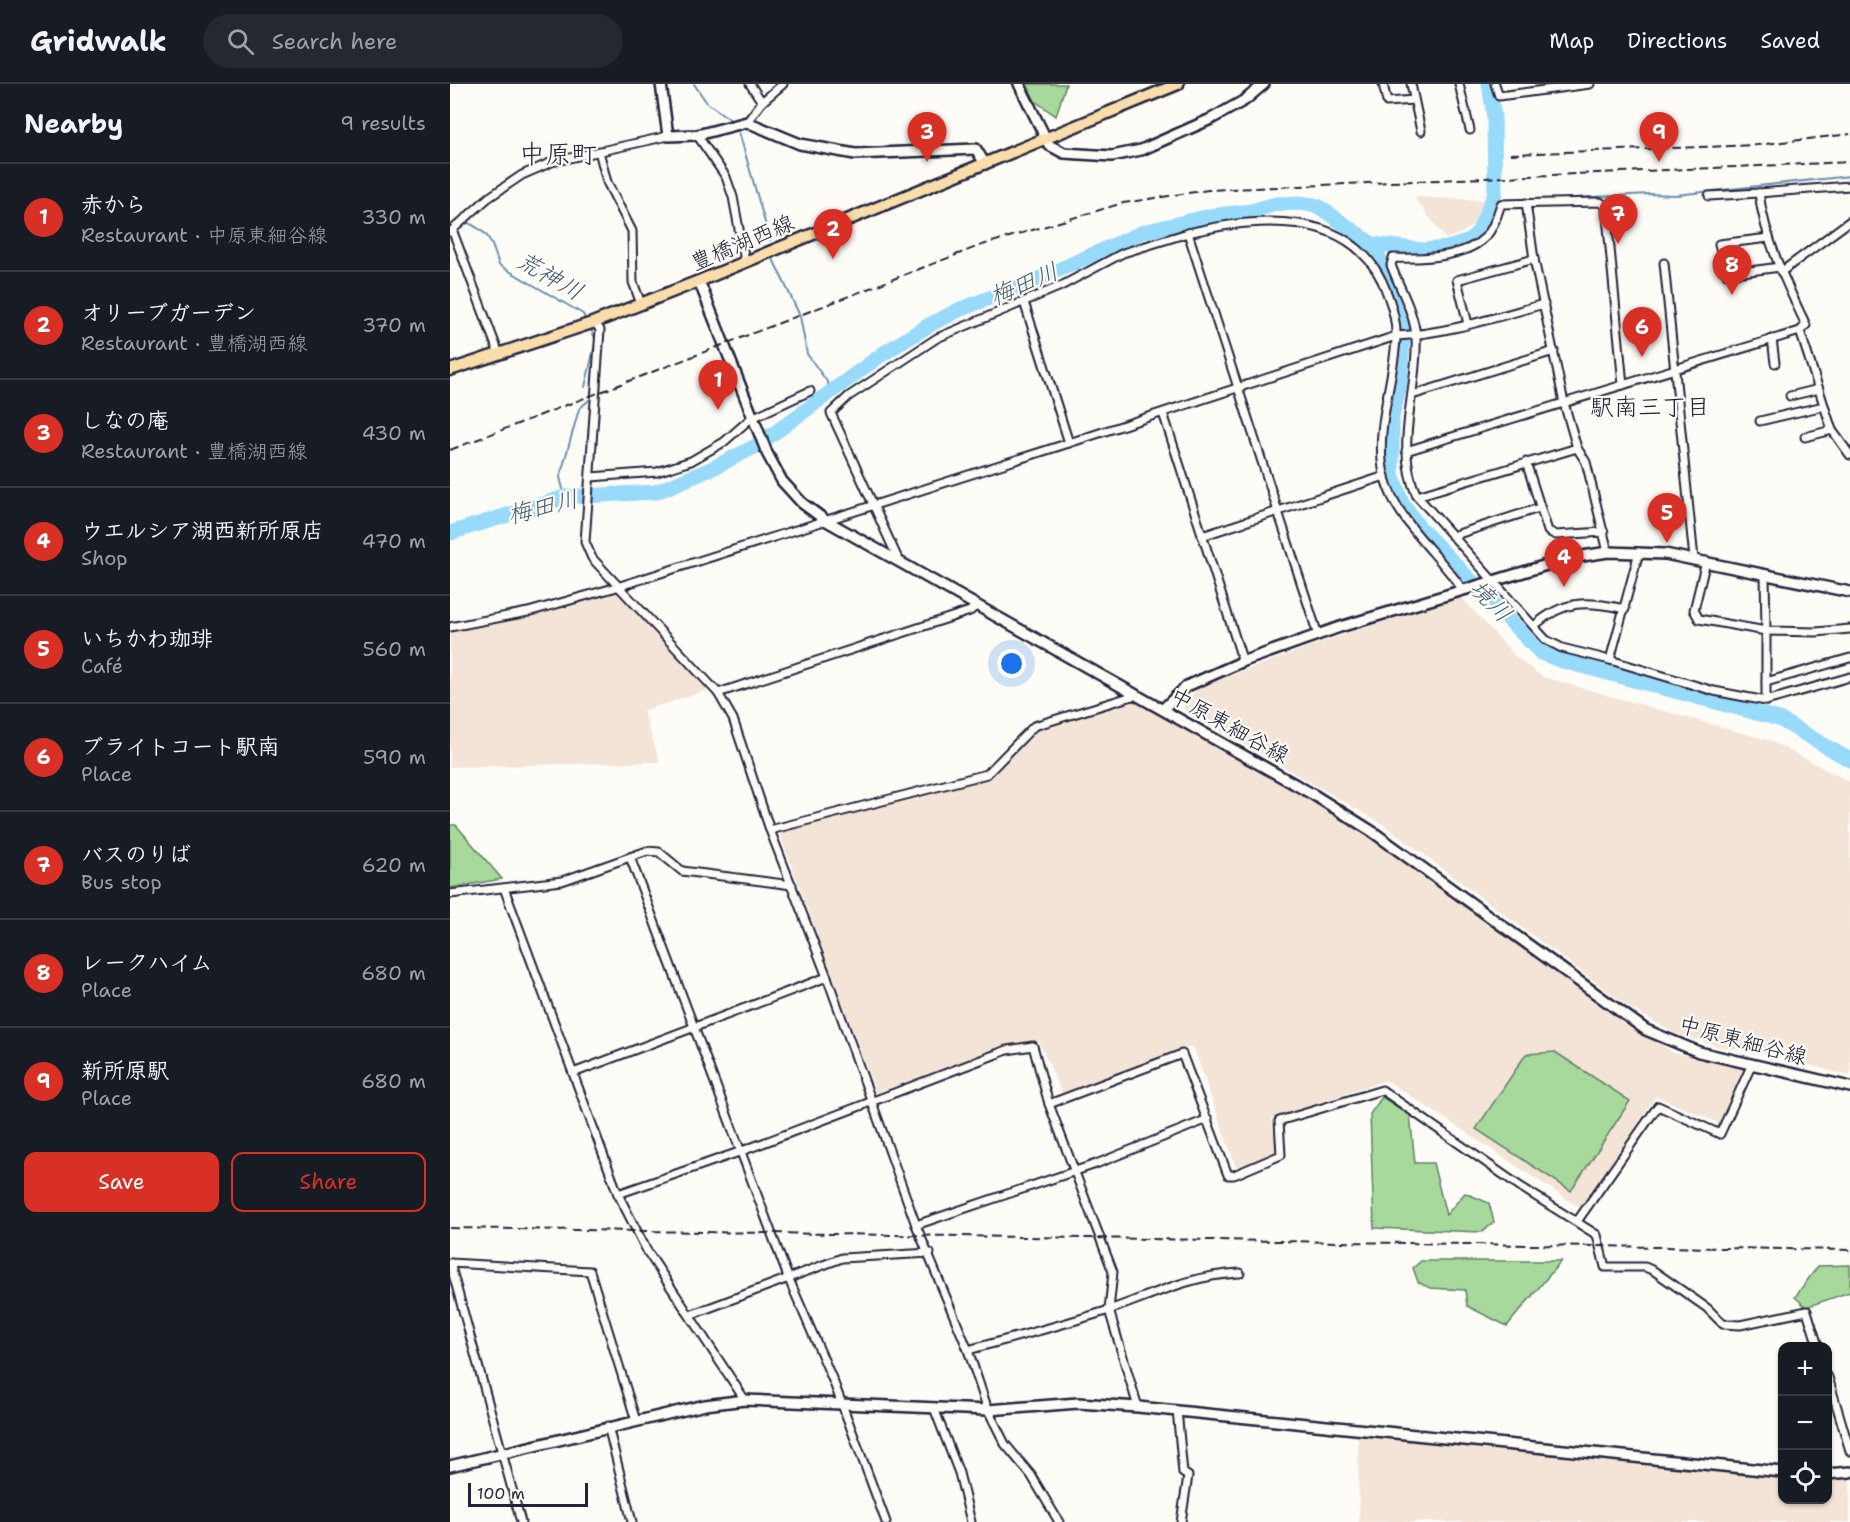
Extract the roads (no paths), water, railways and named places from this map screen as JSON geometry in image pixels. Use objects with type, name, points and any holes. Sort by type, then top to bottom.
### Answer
[{"type":"main road","name":"豊橋湖西線","points":[[450,370],[589,324],[641,304],[1178,84]]},
{"type":"street","points":[[661,84],[669,136]]},
{"type":"street","points":[[750,84],[762,102]]},
{"type":"street","points":[[747,122],[762,102],[783,84]]},
{"type":"street","points":[[1019,84],[1049,145],[1064,153],[1112,156],[1141,150],[1211,119],[1245,100],[1264,84]]},
{"type":"street","points":[[1383,84],[1387,102],[1414,100]]},
{"type":"street","points":[[1411,84],[1421,131]]},
{"type":"street","points":[[1458,84],[1470,130]]},
{"type":"street","points":[[1495,84],[1499,96],[1590,84]]},
{"type":"street","points":[[499,354],[451,232],[488,198],[522,175],[552,162],[669,136],[697,135],[747,122],[800,144],[836,152],[855,154],[976,149],[985,164]]},
{"type":"street","points":[[697,135],[726,177],[733,197],[745,261]]},
{"type":"street","points":[[599,151],[608,182],[632,231],[633,282],[641,304]]},
{"type":"street","points":[[1709,196],[1850,186]]},
{"type":"street","points":[[1406,451],[1800,331],[1806,325],[1780,269],[1769,238],[1759,193]]},
{"type":"street","points":[[1623,385],[1606,206],[1600,202],[1501,204],[1489,233],[1469,247],[1424,259],[1394,258],[1391,265],[1416,335],[1406,451],[1408,478],[1417,496],[1546,640],[1562,648],[1714,691],[1766,701],[1850,677]]},
{"type":"street","points":[[1526,203],[1534,259],[1564,403],[1577,448],[1586,462],[1608,552]]},
{"type":"street","points":[[1769,238],[1719,244],[1727,274],[1780,269],[1850,221]]},
{"type":"street","points":[[899,563],[875,505],[831,413],[849,396],[937,338],[1024,302],[1122,253],[1188,233],[1234,225],[1290,222],[1335,232],[1353,244],[1379,275],[1392,306],[1396,336],[1384,427],[1385,476],[1400,511],[1465,588]]},
{"type":"street","points":[[1188,233],[1317,635]]},
{"type":"street","points":[[1468,324],[1457,280],[1534,259]]},
{"type":"street","points":[[1664,263],[1694,559]]},
{"type":"street","name":"中原東細谷線","points":[[699,281],[767,453],[782,480],[802,503],[825,520],[1163,709],[1373,832],[1646,1030],[1699,1052],[1850,1087]]},
{"type":"street","points":[[1024,302],[1069,443]]},
{"type":"street","points":[[450,627],[528,612],[617,586],[1069,443],[1396,336],[1416,335],[1468,324],[1544,304]]},
{"type":"street","points":[[589,324],[600,330],[585,542],[592,558],[718,693],[733,718],[770,830],[827,977],[916,1225],[930,1253],[968,1350],[988,1410],[1005,1444],[1031,1475],[1059,1522]]},
{"type":"street","points":[[1800,331],[1832,430],[1850,455]]},
{"type":"street","points":[[1772,339],[1775,363]]},
{"type":"street","points":[[1412,394],[1554,351]]},
{"type":"street","points":[[1790,396],[1819,388]]},
{"type":"street","points":[[590,479],[657,472],[691,461],[724,442],[754,419],[810,391]]},
{"type":"street","points":[[1760,421],[1824,406]]},
{"type":"street","points":[[1163,412],[1242,662]]},
{"type":"street","points":[[1805,437],[1832,430]]},
{"type":"street","points":[[1417,496],[1577,448]]},
{"type":"street","points":[[1526,462],[1548,531],[1556,535],[1604,532]]},
{"type":"street","points":[[1202,536],[1385,476]]},
{"type":"street","points":[[1452,536],[1539,508]]},
{"type":"street","points":[[1163,709],[1186,686],[1242,662],[1317,635],[1465,588],[1570,558],[1608,552],[1639,552],[1706,561],[1850,592]]},
{"type":"street","points":[[1610,660],[1639,552]]},
{"type":"street","points":[[1706,561],[1694,610],[1700,619],[1766,631],[1816,632],[1850,628]]},
{"type":"street","points":[[1766,574],[1766,701]]},
{"type":"street","points":[[1534,626],[1552,611],[1571,605],[1601,604],[1625,609]]},
{"type":"street","points":[[718,693],[970,610],[976,606]]},
{"type":"street","points":[[1766,682],[1850,658]]},
{"type":"street","points":[[770,830],[987,774],[1034,726],[1136,695]]},
{"type":"street","points":[[450,894],[562,881],[647,851],[659,852],[682,871],[792,885]]},
{"type":"street","points":[[630,857],[788,1277],[841,1404],[886,1522]]},
{"type":"street","points":[[504,888],[618,1194],[647,1251],[745,1400]]},
{"type":"street","points":[[573,1073],[827,977]]},
{"type":"street","points":[[618,1194],[742,1151],[1006,1050],[1033,1046],[1049,1104],[1072,1172],[1113,1272],[1109,1310],[1138,1407]]},
{"type":"street","points":[[1049,1104],[1182,1054],[1208,1119],[1222,1166],[1228,1175],[1234,1175],[1281,1155],[1280,1120],[1382,1090],[1521,1187],[1578,1220],[1596,1235],[1605,1267],[1645,1267],[1654,1271],[1707,1308],[1723,1324],[1740,1325],[1808,1311],[1817,1342]]},
{"type":"street","points":[[1578,1220],[1658,1106],[1720,1134],[1752,1064]]},
{"type":"street","points":[[916,1225],[1072,1172],[1208,1119]]},
{"type":"street","points":[[690,1315],[842,1258],[930,1253]]},
{"type":"street","points":[[521,1522],[504,1453],[450,1263],[590,1271],[636,1421]]},
{"type":"street","points":[[968,1350],[1109,1310],[1195,1278],[1211,1274],[1240,1273]]},
{"type":"street","points":[[1832,1393],[1850,1451]]},
{"type":"street","points":[[450,1466],[608,1426],[705,1405],[745,1400],[988,1410],[1078,1403],[1138,1407],[1778,1472]]},
{"type":"street","points":[[934,1408],[959,1473],[971,1522]]},
{"type":"street","points":[[1177,1410],[1183,1473],[1188,1476],[1181,1522]]},
{"type":"street","points":[[608,1426],[632,1522]]},
{"type":"street","points":[[1832,1474],[1850,1472]]},
{"type":"waterway","points":[[694,84],[707,103],[731,120]]},
{"type":"waterway","name":"梅田川","points":[[450,533],[565,497],[656,492],[711,469],[758,445],[884,353],[931,324],[961,309],[1036,280],[1143,232],[1210,216],[1251,211],[1276,204],[1300,203],[1318,206],[1372,244],[1423,250],[1448,248],[1470,241],[1479,231],[1495,193],[1494,117],[1489,84]]},
{"type":"waterway","points":[[739,132],[770,240]]},
{"type":"waterway","points":[[1537,200],[1649,194],[1676,195],[1850,176]]},
{"type":"waterway","name":"梅田川","points":[[1493,202],[1501,202]]},
{"type":"waterway","name":"荒神川","points":[[466,222],[485,234],[499,265],[583,314],[586,321]]},
{"type":"waterway","name":"境川","points":[[1372,244],[1396,292],[1403,331],[1400,385],[1392,417],[1392,474],[1402,502],[1419,527],[1541,653],[1559,660],[1779,719],[1850,760]]},
{"type":"waterway","points":[[773,259],[800,316],[807,354],[828,383],[829,395]]},
{"type":"waterway","name":"荒神川","points":[[585,387],[596,340],[590,328]]},
{"type":"waterway","name":"荒神川","points":[[565,497],[560,477],[579,409],[589,400]]},
{"type":"railway","points":[[1510,154],[1757,145],[1850,134]]},
{"type":"railway","points":[[450,450],[979,246],[1123,203],[1208,190],[1850,162]]},
{"type":"railway","points":[[450,1228],[1850,1250]]},
{"type":"place","name":"しなの庵","points":[[927,162]]},
{"type":"place","name":"新所原駅","points":[[1659,162]]},
{"type":"place","name":"バスのりば","points":[[1618,244]]},
{"type":"place","name":"オリーブガーデン","points":[[833,259]]},
{"type":"place","name":"レークハイム","points":[[1732,295]]},
{"type":"place","name":"ブライトコート駅南","points":[[1642,357]]},
{"type":"place","name":"赤から","points":[[718,410]]},
{"type":"place","name":"いちかわ珈琲","points":[[1667,543]]},
{"type":"place","name":"ウエルシア湖西新所原店","points":[[1564,587]]},
{"type":"district","name":"中原町","points":[[558,154]]},
{"type":"district","name":"駅南三丁目","points":[[1650,407]]}]
